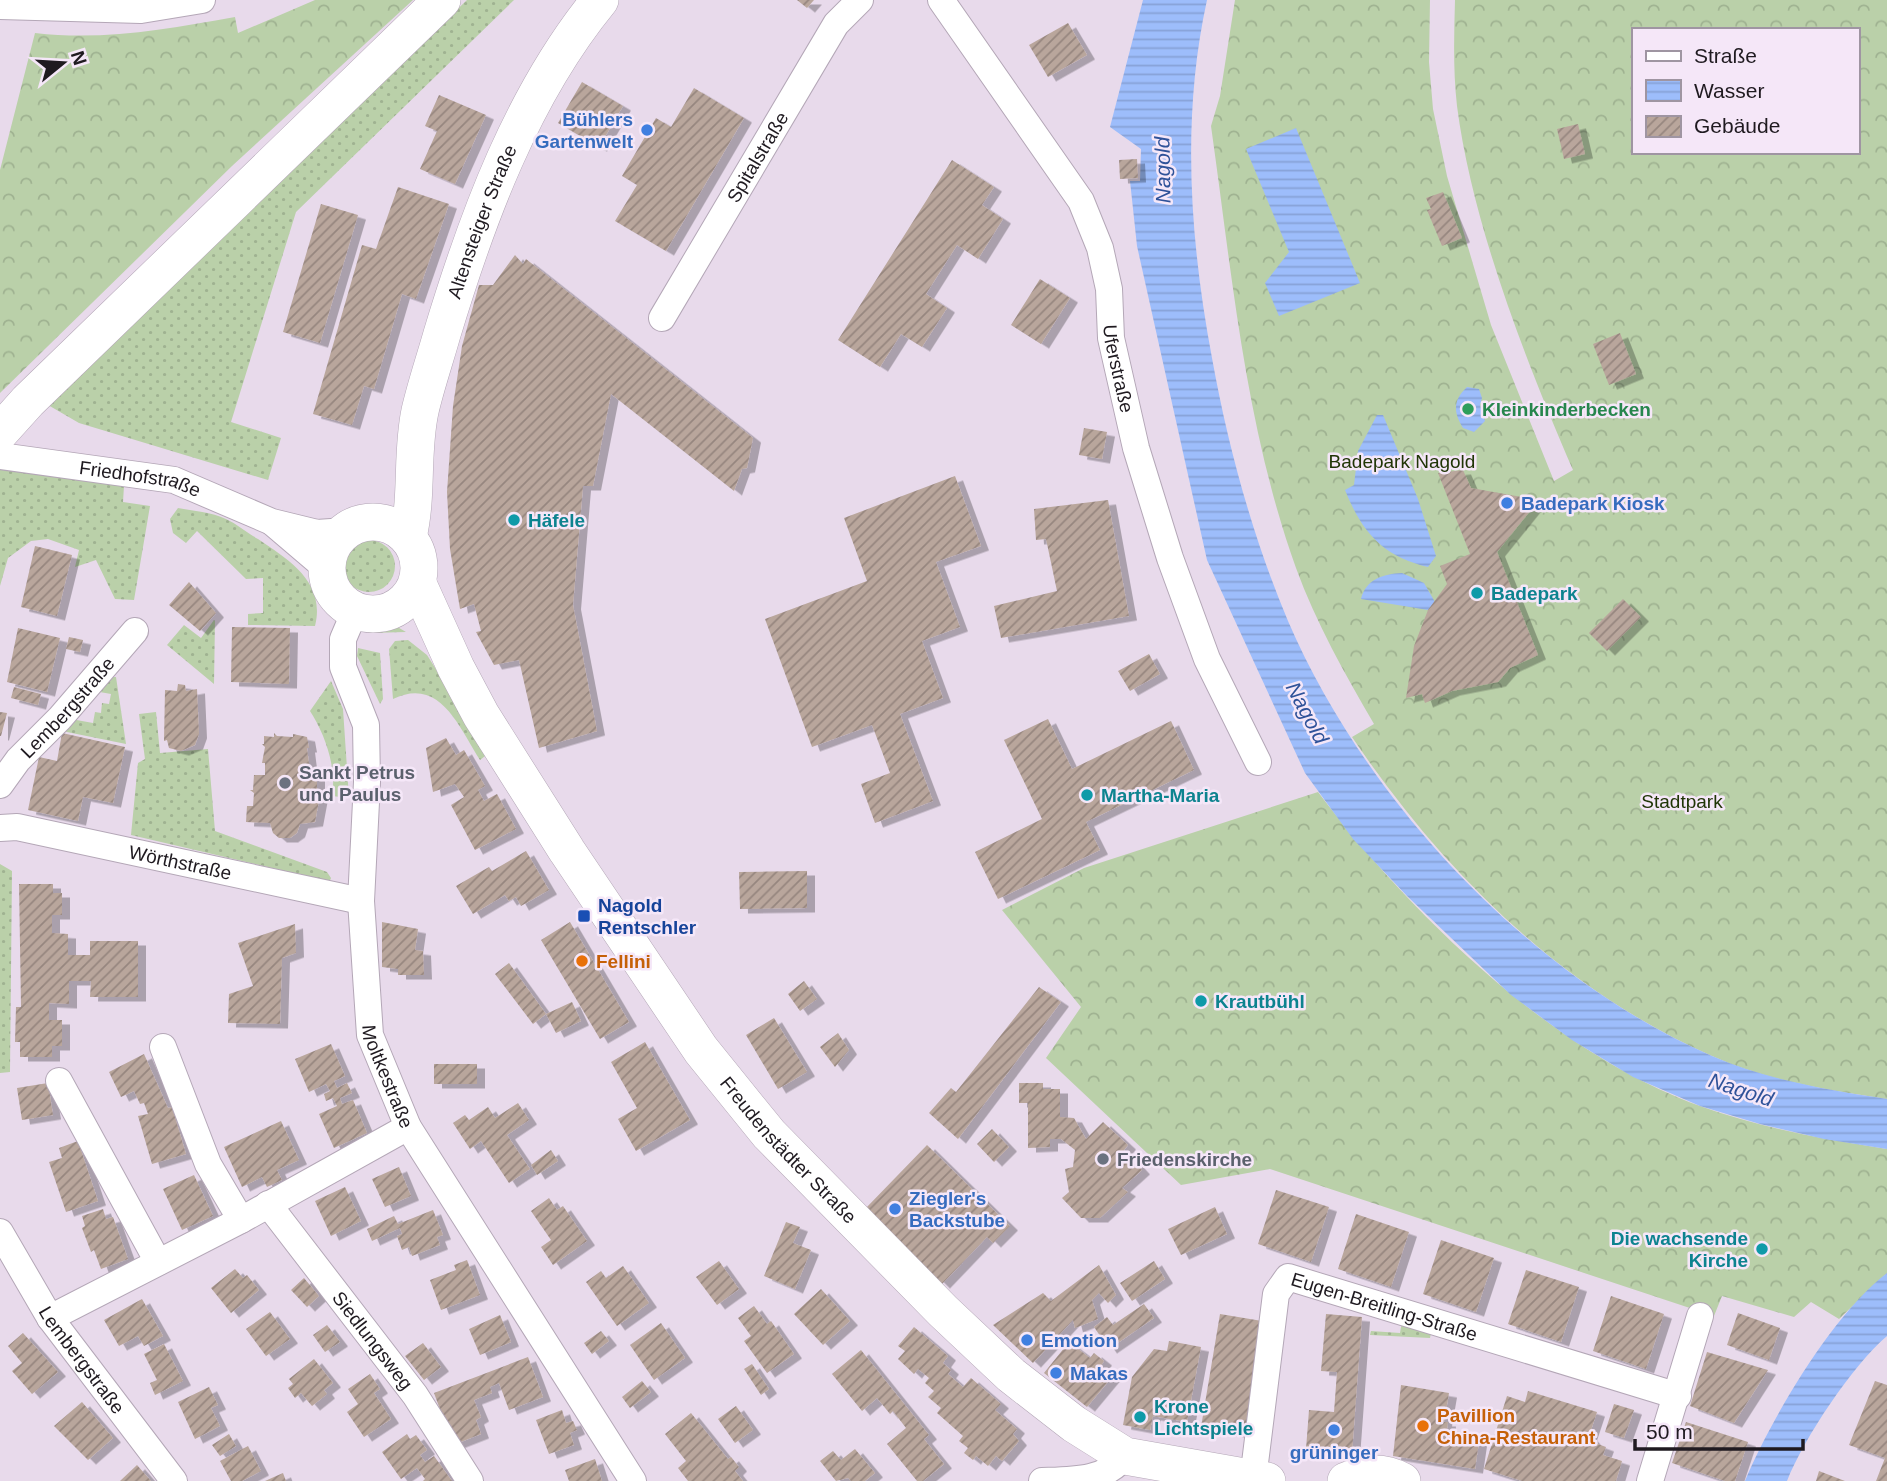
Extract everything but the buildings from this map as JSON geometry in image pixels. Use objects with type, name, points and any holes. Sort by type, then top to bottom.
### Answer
[{"type":"street","points":[[0,6],[141,10],[202,0]]},
{"type":"street","points":[[0,432],[28,401],[442,0]]},
{"type":"street","name":"Altensteiger Straße","points":[[408,537],[415,506],[413,465],[420,411],[451,304],[484,209],[524,119],[583,21],[600,0]]},
{"type":"street","name":"Spitalstraße","points":[[662,318],[836,24],[860,0]]},
{"type":"street","name":"Uferstraße","points":[[941,0],[1081,201],[1100,248],[1109,289],[1111,338],[1136,448],[1207,659],[1258,762]]},
{"type":"street","name":"Friedhofstraße","points":[[0,456],[174,480],[272,522],[317,533],[360,526]]},
{"type":"street","name":"Altensteiger Straße","points":[[360,526],[391,503],[413,465]]},
{"type":"street","name":"Friedhofstraße","points":[[272,522],[327,569]]},
{"type":"street","points":[[360,526],[394,527],[408,537],[418,559],[418,584],[406,601],[393,610],[367,614],[355,611],[335,594],[327,569],[335,541],[360,526]]},
{"type":"street","name":"Freudenstädter Straße","points":[[418,584],[456,668],[481,715],[596,896],[701,1050],[747,1109],[933,1301],[1011,1375],[1074,1424],[1125,1456],[1259,1480]]},
{"type":"street","name":"Freudenstädter Straße","points":[[393,610],[412,623],[456,668]]},
{"type":"street","name":"Moltkestraße","points":[[355,611],[343,639],[344,667],[366,725],[367,782],[361,901],[370,1035],[408,1127],[633,1481]]},
{"type":"street","name":"Lembergstraße","points":[[0,785],[18,760],[60,718],[135,631]]},
{"type":"street","points":[[0,791],[8,827]]},
{"type":"street","name":"Wörthstraße","points":[[8,827],[361,901]]},
{"type":"street","points":[[163,1047],[208,1164],[241,1220]]},
{"type":"street","points":[[59,1082],[158,1262]]},
{"type":"street","points":[[50,1318],[241,1220],[408,1127]]},
{"type":"street","name":"Siedlungsweg","points":[[268,1204],[415,1395],[470,1481]]},
{"type":"street","name":"Lembergstraße","points":[[0,1232],[50,1318],[174,1481]]},
{"type":"street","name":"Eugen-Breitling-Straße","points":[[1259,1480],[1276,1294],[1288,1277],[1678,1396]]},
{"type":"street","points":[[1650,1481],[1678,1396],[1700,1316]]},
{"type":"street","points":[[1042,1481],[1090,1479],[1116,1468],[1125,1456]]},
{"type":"street","points":[[1346,1481],[1364,1474],[1381,1473],[1402,1481]]},
{"type":"green space","points":[[315,0],[413,0],[232,166],[0,393],[0,170],[35,33],[110,35],[235,17],[238,33]]},
{"type":"green space","points":[[467,0],[514,0],[296,212],[231,422],[281,438],[268,480],[79,423],[48,405]]},
{"type":"green space","points":[[1235,0],[1430,0],[1429,62],[1433,109],[1447,176],[1491,325],[1554,481],[1573,470],[1537,384],[1503,291],[1464,151],[1455,80],[1455,0],[1887,0],[1887,1099],[1798,1084],[1733,1065],[1657,1029],[1605,997],[1556,962],[1466,880],[1387,787],[1352,737],[1374,724],[1342,667],[1304,588],[1264,460],[1242,349],[1211,126],[1220,96]]},
{"type":"green space","points":[[0,468],[124,486],[123,502],[150,506],[134,600],[115,599],[96,560],[75,567],[79,550],[48,539],[31,541],[8,558],[0,586]]},
{"type":"green space","points":[[178,508],[226,519],[293,564],[310,585],[315,597],[315,626],[248,625],[248,614],[263,613],[263,578],[246,579],[197,531],[186,543],[173,533],[170,519]]},
{"type":"green space","points":[[369,540],[379,542],[387,548],[393,556],[393,576],[387,584],[379,590],[369,592],[359,590],[351,584],[345,576],[343,566],[345,556],[351,548],[359,542]]},
{"type":"green space","points":[[214,620],[214,684],[167,645],[184,625],[201,638]]},
{"type":"green space","points":[[379,622],[394,625],[406,632],[368,633]]},
{"type":"green space","points":[[408,640],[427,655],[489,753],[480,760],[456,720],[436,699],[423,694],[409,694],[393,699],[389,649],[395,641]]},
{"type":"green space","points":[[358,648],[380,653],[383,699],[380,704],[357,656]]},
{"type":"green space","points":[[106,677],[116,677],[126,744],[62,731],[71,719],[93,723],[95,712],[101,713],[102,703],[109,704],[111,694],[94,691]]},
{"type":"green space","points":[[331,681],[343,709],[349,798],[332,796],[331,763],[320,730],[310,711]]},
{"type":"green space","points":[[156,712],[160,753],[208,749],[215,831],[327,872],[331,878],[329,883],[306,886],[298,874],[131,835],[138,763],[145,759],[139,714]]},
{"type":"green space","points":[[1318,792],[1396,886],[1441,931],[1539,1016],[1591,1052],[1645,1082],[1723,1114],[1793,1132],[1887,1149],[1887,1273],[1839,1319],[1811,1302],[1794,1317],[1722,1296],[1714,1316],[1270,1169],[1181,1185],[1046,1058],[1081,1007],[1002,910],[1084,868]]},
{"type":"green space","points":[[0,864],[12,871],[10,1072],[0,1073]]},
{"type":"green space","points":[[1403,1315],[1433,1324],[1430,1338],[1370,1335],[1371,1331],[1400,1333]]},
{"type":"water","name":"Nagold","points":[[1143,0],[1207,0],[1194,89],[1191,179],[1198,269],[1218,391],[1243,492],[1275,590],[1321,688],[1362,754],[1409,817],[1461,877],[1519,931],[1580,980],[1645,1022],[1712,1056],[1754,1072],[1798,1083],[1887,1099],[1887,1149],[1824,1139],[1700,1106],[1633,1077],[1572,1040],[1511,995],[1407,896],[1353,839],[1305,773],[1207,560],[1137,246],[1130,181],[1140,181],[1141,149],[1110,127]]},
{"type":"water","points":[[1296,128],[1360,283],[1279,316],[1265,283],[1289,252],[1246,149]]},
{"type":"water","name":"Kleinkinderbecken","points":[[1467,387],[1479,389],[1482,398],[1480,405],[1485,421],[1474,432],[1463,428],[1456,411],[1457,401]]},
{"type":"water","points":[[1377,415],[1383,415],[1418,499],[1436,556],[1428,567],[1398,556],[1376,540],[1359,518],[1345,490],[1354,485],[1358,451]]},
{"type":"water","points":[[1402,573],[1424,583],[1435,602],[1428,610],[1361,599],[1371,582]]},
{"type":"water","points":[[1887,1273],[1887,1336],[1859,1365],[1830,1404],[1805,1444],[1787,1481],[1745,1481],[1787,1398],[1825,1340],[1866,1291]]},
{"type":"place","name":"Bühlers Gartenwelt","points":[[647,130]]},
{"type":"place","name":"Kleinkinderbecken","points":[[1468,409]]},
{"type":"place","name":"Badepark Kiosk","points":[[1507,503]]},
{"type":"place","name":"Häfele","points":[[514,520]]},
{"type":"place","name":"Badepark","points":[[1477,593]]},
{"type":"place","name":"Sankt Petrus und Paulus","points":[[285,783]]},
{"type":"place","name":"Martha-Maria","points":[[1087,795]]},
{"type":"place","name":"Nagold Rentschler","points":[[584,916]]},
{"type":"place","name":"Fellini","points":[[582,961]]},
{"type":"place","name":"Krautbühl","points":[[1201,1001]]},
{"type":"place","name":"Friedenskirche","points":[[1103,1159]]},
{"type":"place","name":"Ziegler's Backstube","points":[[895,1209]]},
{"type":"place","name":"Die wachsende Kirche","points":[[1762,1249]]},
{"type":"place","name":"Emotion","points":[[1027,1340]]},
{"type":"place","name":"Makas","points":[[1056,1373]]},
{"type":"place","name":"Krone Lichtspiele","points":[[1140,1417]]},
{"type":"place","name":"Pavillion China-Restaurant","points":[[1423,1426]]},
{"type":"place","name":"grüninger","points":[[1334,1430]]},
{"type":"park label","name":"Badepark Nagold","points":[[1402,461]]},
{"type":"park label","name":"Stadtpark","points":[[1682,801]]}]
